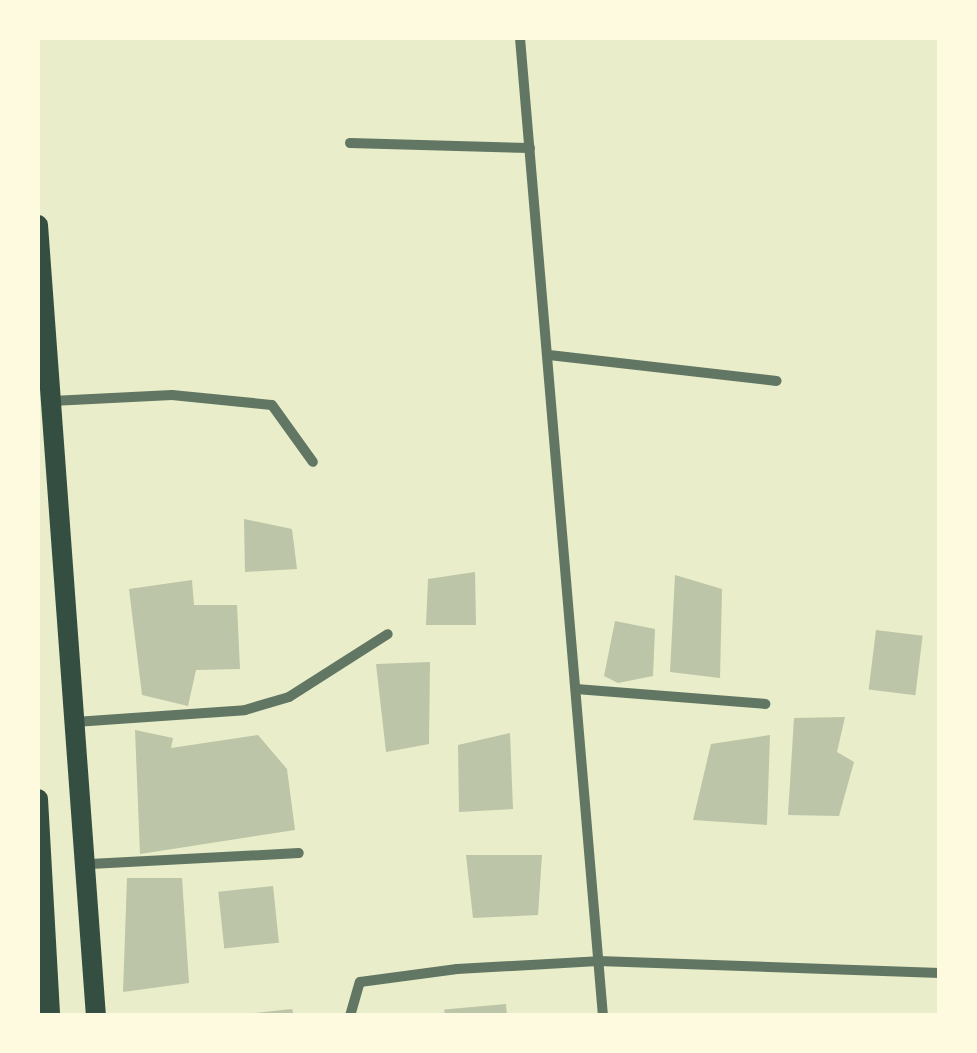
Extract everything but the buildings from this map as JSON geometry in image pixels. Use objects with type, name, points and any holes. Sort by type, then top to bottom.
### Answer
[{"type":"highway","points":[[38,225],[75,722],[90,864],[96,1016]]},
{"type":"highway","points":[[38,798],[50,1016]]},
{"type":"street","points":[[520,38],[603,1016]]},
{"type":"street","points":[[350,143],[530,148]]},
{"type":"street","points":[[549,355],[777,381]]},
{"type":"street","points":[[52,401],[172,394],[272,405],[313,462]]},
{"type":"street","points":[[75,722],[245,710],[290,697],[388,634]]},
{"type":"street","points":[[576,688],[764,704]]},
{"type":"street","points":[[90,864],[299,853]]},
{"type":"street","points":[[350,1016],[360,982],[598,962],[940,973]]}]
